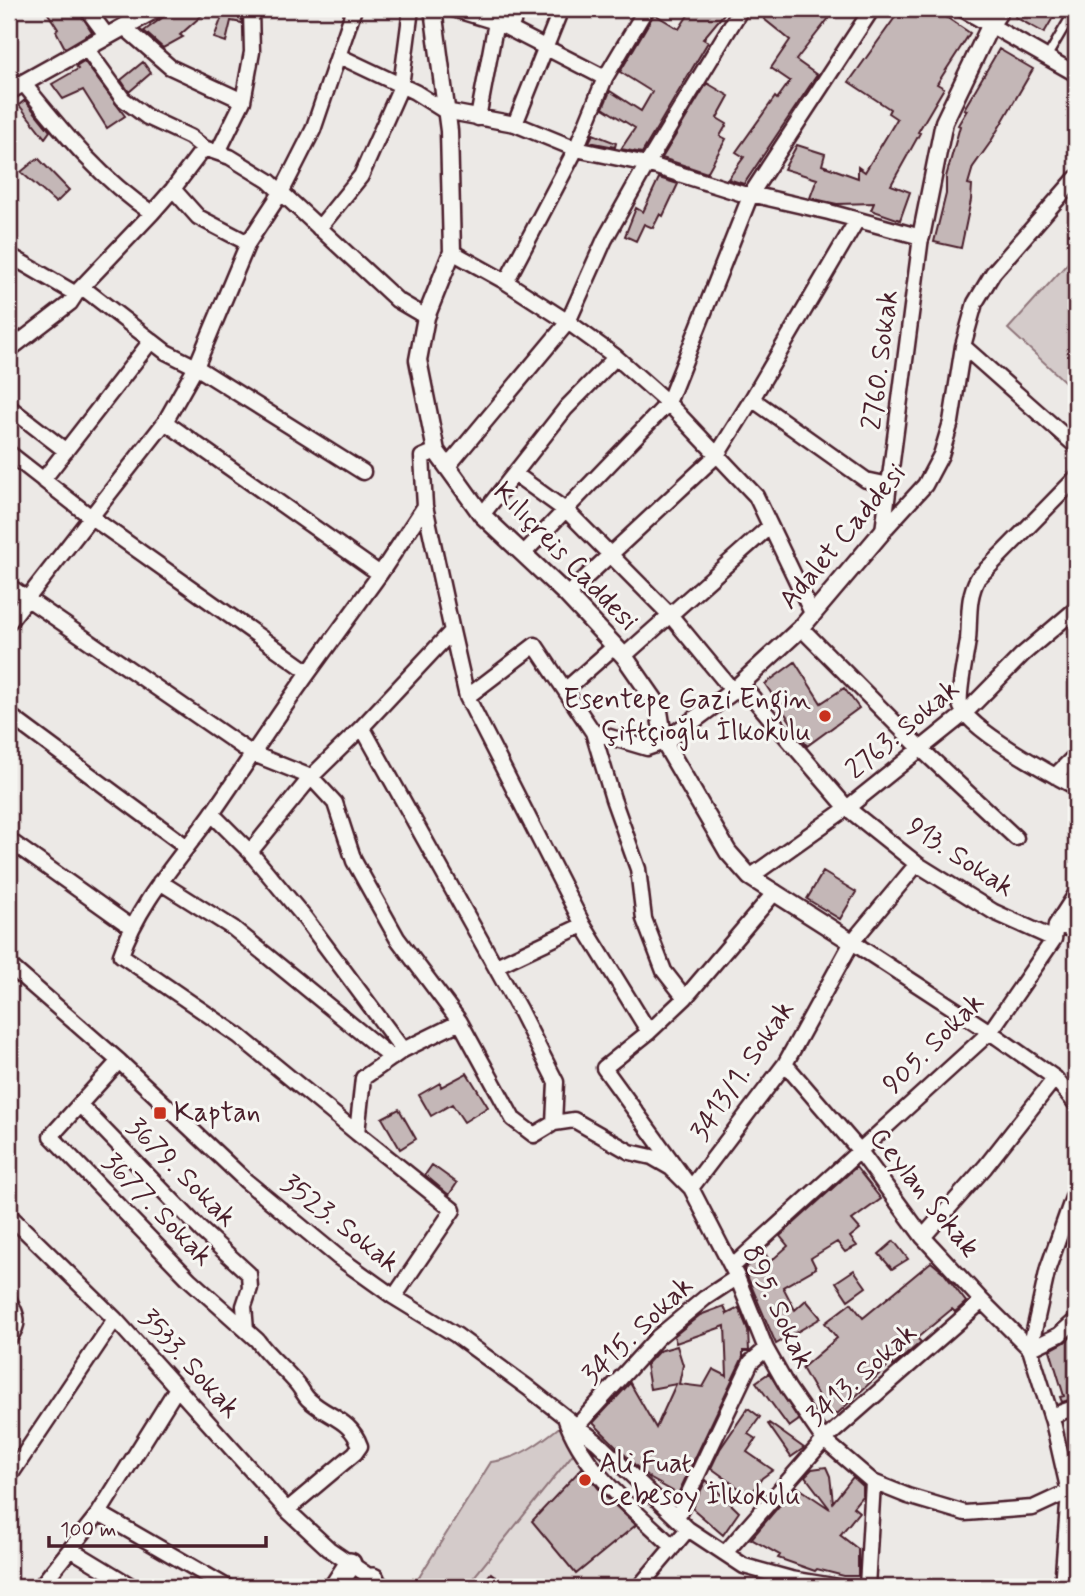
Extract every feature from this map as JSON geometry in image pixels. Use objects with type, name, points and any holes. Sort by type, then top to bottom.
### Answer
[{"type":"main road","points":[[335,1587],[350,1564]]},
{"type":"street","points":[[87,9],[107,36]]},
{"type":"street","points":[[9,91],[156,9]]},
{"type":"street","points":[[9,350],[70,303],[79,290],[211,150],[243,101],[252,52],[251,9]]},
{"type":"street","points":[[9,622],[165,422],[196,367],[248,243],[282,191],[313,130],[354,9]]},
{"type":"street","points":[[319,228],[361,176],[401,86],[411,9]]},
{"type":"street","name":"Kılıçreis Caddesi","points":[[433,9],[449,131],[452,252],[426,317],[418,360],[436,451],[482,515],[567,595],[620,651],[658,705],[664,742],[728,852],[750,877],[852,942]]},
{"type":"street","points":[[453,9],[503,26],[605,78]]},
{"type":"street","points":[[478,118],[503,26],[518,9]]},
{"type":"street","points":[[515,124],[561,9]]},
{"type":"street","points":[[506,282],[576,149],[605,78],[646,9]]},
{"type":"street","points":[[447,466],[568,322],[606,239],[647,164],[741,9]]},
{"type":"street","points":[[524,553],[668,403],[751,194],[872,9]]},
{"type":"street","points":[[962,9],[1076,74]]},
{"type":"street","points":[[339,56],[445,111],[515,124],[576,149],[647,164],[743,194],[921,237],[944,122],[990,26],[1001,9]]},
{"type":"street","points":[[124,27],[170,67],[243,101]]},
{"type":"street","points":[[86,48],[123,99],[147,117],[230,157],[282,191],[397,300],[426,317]]},
{"type":"street","points":[[23,83],[58,127],[100,172],[124,195],[152,213]]},
{"type":"street","name":"Adalet Caddesi","points":[[664,742],[737,687],[801,628],[925,485],[941,455],[951,422],[964,346],[975,303],[993,273],[1076,178]]},
{"type":"street","points":[[173,189],[198,217],[248,243]]},
{"type":"street","points":[[567,595],[717,454],[858,220]]},
{"type":"street","name":"2760. Sokak","points":[[883,531],[921,237]]},
{"type":"street","points":[[452,252],[506,282],[568,322],[616,357],[668,403],[756,496],[813,612]]},
{"type":"street","points":[[9,255],[79,290],[150,341],[362,472]]},
{"type":"street","points":[[43,480],[150,341]]},
{"type":"street","points":[[964,346],[1076,446]]},
{"type":"street","points":[[482,515],[566,408],[616,357]]},
{"type":"street","points":[[752,399],[866,480],[889,485]]},
{"type":"street","points":[[9,407],[66,451]]},
{"type":"street","points":[[165,422],[380,574]]},
{"type":"street","points":[[436,451],[422,457],[425,506],[467,697],[583,925],[649,1032],[685,998],[775,892]]},
{"type":"street","points":[[9,453],[91,517],[309,672]]},
{"type":"street","name":"913. Sokak","points":[[515,474],[564,510],[671,615],[847,808],[917,864],[994,912],[1055,932],[1076,930]]},
{"type":"street","points":[[1076,478],[978,578],[970,590],[969,630],[960,702],[964,714],[984,732],[1076,787]]},
{"type":"street","points":[[394,1297],[453,1210],[239,1036],[121,955],[131,927],[160,882],[212,814],[251,753],[380,574],[425,506]]},
{"type":"street","points":[[565,690],[671,615],[770,526]]},
{"type":"street","points":[[9,586],[251,753],[311,777],[335,803],[354,861],[397,938],[460,1022],[513,1119],[534,1135],[554,1123],[574,1120],[630,1152],[652,1157],[671,1168],[691,1188]]},
{"type":"street","name":"2763. Sokak","points":[[750,877],[847,808],[964,714],[1022,655],[1076,609]]},
{"type":"street","points":[[801,628],[1016,838]]},
{"type":"street","points":[[250,852],[311,777],[452,631]]},
{"type":"street","points":[[467,697],[535,645],[593,732],[638,869],[644,919],[664,971],[685,998]]},
{"type":"street","points":[[9,715],[187,847]]},
{"type":"street","points":[[362,727],[496,966],[556,1082],[554,1123]]},
{"type":"street","points":[[593,732],[647,748],[664,742]]},
{"type":"street","points":[[1055,776],[1076,755]]},
{"type":"street","points":[[212,814],[250,852],[304,917],[398,1054]]},
{"type":"street","points":[[9,840],[131,927]]},
{"type":"street","name":"3413/1. Sokak","points":[[691,1188],[785,1064],[852,942],[917,864]]},
{"type":"street","points":[[160,882],[233,928],[398,1054]]},
{"type":"street","name":"905. Sokak","points":[[859,1150],[990,1032],[1055,932],[1076,894]]},
{"type":"street","points":[[496,966],[583,925]]},
{"type":"street","points":[[852,942],[990,1032],[1055,1079],[1076,1104]]},
{"type":"street","name":"3523. Sokak","points":[[9,965],[119,1061],[246,1181],[338,1257],[394,1297],[456,1335],[577,1426],[688,1530],[744,1566],[787,1583],[839,1587]]},
{"type":"street","points":[[357,1133],[363,1078],[398,1054],[460,1022]]},
{"type":"street","name":"895. Sokak","points":[[649,1032],[604,1068],[691,1188],[735,1272],[766,1349],[788,1388],[824,1440],[873,1482],[965,1513],[1033,1508],[1073,1490]]},
{"type":"street","points":[[80,1105],[119,1061]]},
{"type":"street","name":"Ceylan Sokak","points":[[785,1064],[859,1150],[923,1237],[1030,1349]]},
{"type":"street","points":[[923,1237],[985,1167],[1055,1079]]},
{"type":"street","name":"3677. Sokak","points":[[80,1105],[51,1136],[190,1280],[246,1330],[300,1387],[307,1398],[335,1418],[349,1424],[356,1435],[360,1446],[287,1510]]},
{"type":"street","name":"3679. Sokak","points":[[80,1105],[201,1230],[249,1274],[250,1288],[244,1306],[246,1330]]},
{"type":"street","name":"3415. Sokak","points":[[577,1426],[659,1337],[735,1272],[859,1150]]},
{"type":"street","points":[[1062,1587],[1073,1490],[1030,1349],[1048,1268],[1076,1193]]},
{"type":"street","name":"3533. Sokak","points":[[9,1215],[115,1319],[287,1510],[328,1549],[375,1585]]},
{"type":"street","points":[[9,1300],[18,1316],[16,1329],[9,1338]]},
{"type":"street","name":"3413. Sokak","points":[[725,1553],[824,1440],[982,1301]]},
{"type":"street","points":[[9,1477],[115,1319]]},
{"type":"street","points":[[1030,1349],[1059,1335],[1076,1320]]},
{"type":"street","points":[[677,1518],[751,1362],[766,1349]]},
{"type":"street","points":[[40,1587],[99,1513],[177,1388]]},
{"type":"street","points":[[1051,1416],[1076,1407]]},
{"type":"street","points":[[564,1416],[585,1457],[614,1490],[673,1547]]},
{"type":"street","points":[[867,1587],[873,1482]]},
{"type":"street","points":[[99,1513],[227,1587]]},
{"type":"street","points":[[639,1587],[688,1530]]},
{"type":"street","points":[[72,1549],[133,1587]]},
{"type":"lane","points":[[1047,58],[1075,9]]},
{"type":"shaded area","points":[[1076,254],[1076,392],[1008,329]]},
{"type":"shaded area","points":[[562,1425],[581,1444],[466,1587],[413,1587],[491,1462],[520,1453]]},
{"type":"shaded area","name":"Ali Fuat Cebesoy İlkokulu","points":[[582,1443],[674,1542],[635,1587],[467,1587]]},
{"type":"building","points":[[45,9],[78,9],[92,32],[65,48],[56,31],[58,29]]},
{"type":"building","points":[[166,9],[209,9],[180,35],[183,37],[163,48],[144,31],[166,15]]},
{"type":"building","points":[[225,9],[241,9],[242,23],[231,21],[226,42],[214,38]]},
{"type":"building","points":[[692,9],[728,9],[703,39],[708,42],[642,153],[621,149],[635,128],[603,108],[610,91],[641,111],[652,92],[620,72],[654,14],[679,29]]},
{"type":"building","points":[[772,9],[836,9],[796,60],[817,75],[744,184],[728,179],[744,157],[736,152],[775,97],[777,99],[790,81],[771,68],[790,40],[764,19]]},
{"type":"building","points":[[901,9],[934,9],[970,33],[937,84],[944,88],[891,185],[910,192],[900,220],[871,210],[874,203],[837,204],[810,198],[817,179],[784,169],[797,145],[825,154],[822,165],[858,178],[858,167],[865,172],[897,119],[888,113],[890,109],[849,82]]},
{"type":"building","points":[[1019,9],[1058,9],[1044,33],[1015,17]]},
{"type":"building","points":[[999,49],[1033,69],[973,167],[968,184],[972,185],[971,200],[961,248],[934,242],[946,194],[946,177],[960,126],[958,125],[967,110],[964,109]]},
{"type":"building","points":[[84,61],[125,116],[107,128],[83,90],[63,99],[52,84],[78,69],[76,66]]},
{"type":"building","points":[[143,62],[151,73],[129,92],[121,80]]},
{"type":"building","points":[[707,83],[729,96],[717,118],[727,124],[720,136],[726,139],[707,173],[662,158]]},
{"type":"building","points":[[25,100],[50,131],[45,138],[19,105]]},
{"type":"building","points":[[593,134],[616,143],[615,147],[589,142]]},
{"type":"building","points":[[38,158],[69,190],[56,203],[21,172]]},
{"type":"building","points":[[659,178],[678,184],[663,216],[660,214],[653,228],[644,224],[636,241],[625,236],[636,208],[643,212]]},
{"type":"building","points":[[795,662],[821,703],[844,688],[859,708],[807,746],[765,684]]},
{"type":"building","points":[[823,872],[856,892],[840,919],[807,899]]},
{"type":"building","points":[[467,1073],[488,1107],[464,1122],[452,1104],[431,1116],[419,1095],[440,1083],[441,1087]]},
{"type":"building","points":[[399,1109],[416,1139],[400,1149],[382,1118]]},
{"type":"building","points":[[432,1165],[457,1183],[449,1195],[425,1175]]},
{"type":"building","points":[[856,1167],[881,1199],[852,1220],[860,1229],[850,1237],[857,1246],[845,1252],[837,1242],[811,1258],[816,1268],[783,1287],[795,1310],[806,1300],[821,1318],[776,1344],[744,1269],[764,1251],[770,1262],[788,1246],[780,1236]]},
{"type":"building","points":[[894,1241],[908,1259],[892,1269],[879,1254]]},
{"type":"building","points":[[931,1262],[943,1272],[966,1302],[955,1312],[952,1309],[917,1338],[921,1342],[893,1366],[891,1363],[837,1414],[828,1413],[802,1368],[837,1338],[825,1323],[851,1303],[863,1318]]},
{"type":"building","points":[[854,1270],[866,1287],[848,1300],[836,1282]]},
{"type":"building","points":[[724,1306],[727,1314],[739,1308],[748,1330],[749,1351],[743,1351],[743,1357],[678,1494],[651,1479],[593,1423],[630,1383],[656,1428],[676,1384],[650,1389],[646,1365],[659,1351],[677,1346],[683,1365],[679,1384],[703,1387],[713,1369],[727,1376],[725,1326],[676,1343],[674,1336],[700,1315]]},
{"type":"building","points":[[1076,1333],[1076,1398],[1062,1402],[1060,1397],[1064,1396],[1050,1350]]},
{"type":"building","points":[[769,1373],[799,1420],[789,1427],[756,1382]]},
{"type":"building","points":[[748,1408],[760,1417],[748,1434],[756,1439],[747,1452],[773,1470],[762,1478],[750,1496],[711,1468],[720,1449]]},
{"type":"building","points":[[769,1423],[804,1448],[791,1457]]},
{"type":"building","points":[[826,1467],[830,1476],[833,1502],[853,1477],[863,1486],[863,1495],[853,1507],[859,1512],[840,1535],[858,1549],[858,1576],[844,1576],[817,1569],[815,1571],[778,1558],[780,1555],[751,1539],[796,1486],[830,1509],[805,1476],[812,1469]]},
{"type":"building","points":[[582,1468],[604,1495],[636,1525],[576,1574],[532,1521]]},
{"type":"building","points":[[706,1480],[739,1512],[723,1535],[692,1508]]},
{"type":"building","points":[[491,1573],[510,1587],[480,1587]]},
{"type":"place","name":"Esentepe Gazi Engin Çiftçioğlu İlkokulu","points":[[825,716]]},
{"type":"place","name":"Kaptan","points":[[160,1113]]},
{"type":"place","name":"Ali Fuat Cebesoy İlkokulu","points":[[585,1480]]}]
